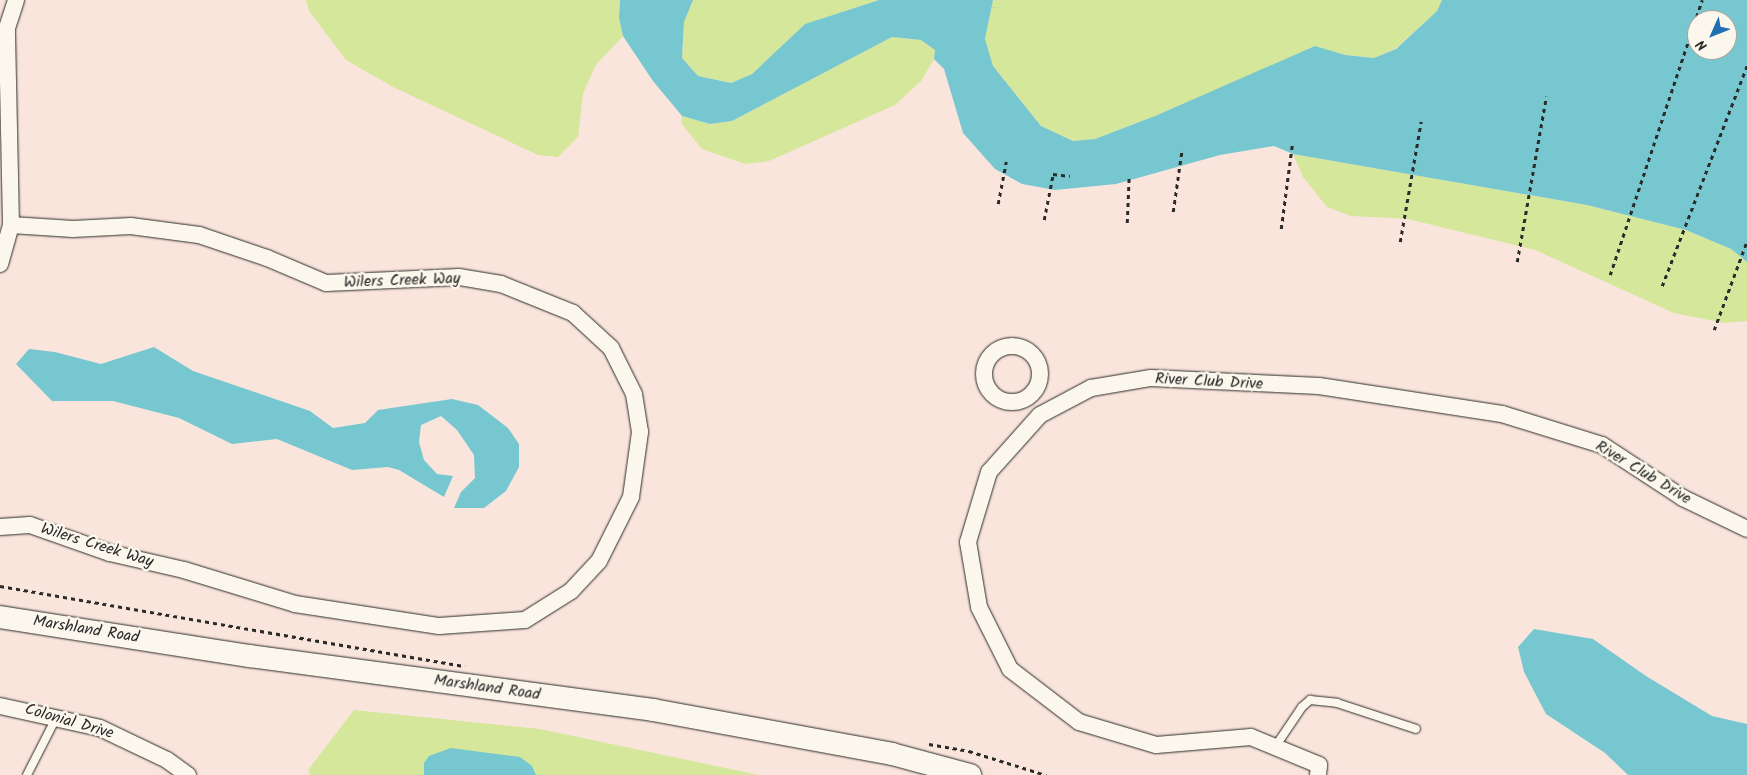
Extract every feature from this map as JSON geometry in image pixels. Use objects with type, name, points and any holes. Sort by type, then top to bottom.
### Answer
[{"type":"street","points":[[0,264],[11,225],[7,28],[16,0]]},
{"type":"street","name":"Wilers Creek Way","points":[[0,527],[30,526],[110,553],[184,570],[296,604],[439,626],[525,620],[571,591],[599,561],[631,497],[640,432],[634,394],[611,348],[573,313],[501,284],[459,277],[326,284],[267,258],[199,235],[131,226],[73,229],[11,225]]},
{"type":"street","name":"River Club Drive","points":[[1318,775],[1319,765],[1251,737],[1156,745],[1079,722],[1010,669],[979,608],[968,542],[989,472],[1040,415],[1091,388],[1151,378],[1318,386],[1502,414],[1602,445],[1683,498],[1747,529]]},
{"type":"street","points":[[1028,398],[1040,415]]},
{"type":"street","name":"Marshland Road","points":[[0,617],[250,656],[653,710],[892,754],[970,775]]},
{"type":"street","name":"Colonial Drive","points":[[0,706],[57,716],[100,728],[135,743],[188,775]]},
{"type":"lane","points":[[1275,746],[1302,707],[1310,700],[1337,703],[1416,729]]},
{"type":"lane","points":[[27,775],[57,716]]},
{"type":"path","points":[[1610,275],[1702,0]]},
{"type":"path","points":[[1662,286],[1747,66]]},
{"type":"path","points":[[1517,262],[1546,97]]},
{"type":"path","points":[[1400,242],[1421,122]]},
{"type":"path","points":[[1281,229],[1292,145]]},
{"type":"path","points":[[1173,212],[1182,149]]},
{"type":"path","points":[[998,204],[1006,162]]},
{"type":"path","points":[[1044,220],[1052,174],[1070,176]]},
{"type":"path","points":[[1126,223],[1129,176]]},
{"type":"path","points":[[1714,330],[1747,241]]},
{"type":"green space","points":[[306,0],[620,0],[619,18],[623,36],[595,66],[583,94],[578,137],[558,157],[538,155],[393,87],[346,60],[309,11]]},
{"type":"green space","points":[[693,0],[879,0],[805,24],[752,74],[731,83],[698,76],[682,58],[684,22]]},
{"type":"green space","points":[[993,0],[1442,0],[1437,11],[1395,49],[1374,58],[1345,55],[1315,47],[1155,116],[1095,139],[1073,141],[1041,126],[993,66],[985,39]]},
{"type":"green space","points":[[892,37],[921,40],[935,50],[934,59],[921,81],[895,105],[769,161],[745,164],[702,149],[681,123],[682,116],[710,124],[732,121]]},
{"type":"green space","points":[[1293,154],[1587,205],[1686,230],[1731,249],[1747,262],[1747,321],[1724,323],[1674,313],[1535,250],[1408,219],[1351,216],[1327,207],[1303,177]]},
{"type":"green space","points":[[354,710],[540,729],[759,775],[310,775],[308,770]]},
{"type":"water","points":[[620,0],[693,0],[684,22],[682,58],[698,76],[731,83],[752,74],[805,24],[879,0],[993,0],[985,39],[993,66],[1041,126],[1073,141],[1095,139],[1155,116],[1315,46],[1345,55],[1374,58],[1396,49],[1437,11],[1442,0],[1747,0],[1747,262],[1731,249],[1686,230],[1587,205],[1293,154],[1274,146],[1220,155],[1116,184],[1055,190],[1022,184],[995,169],[963,133],[944,69],[934,59],[935,50],[921,40],[892,37],[732,121],[710,124],[682,116],[653,81],[623,36],[619,18]]},
{"type":"water","points":[[154,347],[193,371],[310,411],[333,428],[365,423],[378,410],[452,399],[478,405],[508,428],[519,444],[519,467],[506,491],[484,508],[454,508],[461,492],[475,478],[474,455],[457,430],[441,416],[421,425],[419,442],[424,460],[437,474],[453,476],[444,497],[399,470],[388,467],[352,470],[277,439],[232,444],[179,418],[113,401],[52,401],[16,364],[29,349],[55,352],[101,364]]},
{"type":"water","points":[[1534,629],[1593,639],[1646,676],[1712,716],[1747,724],[1747,775],[1628,775],[1605,753],[1546,714],[1524,672],[1518,647]]},
{"type":"water","points":[[451,748],[520,757],[532,766],[536,775],[424,775],[424,763],[429,756]]}]
